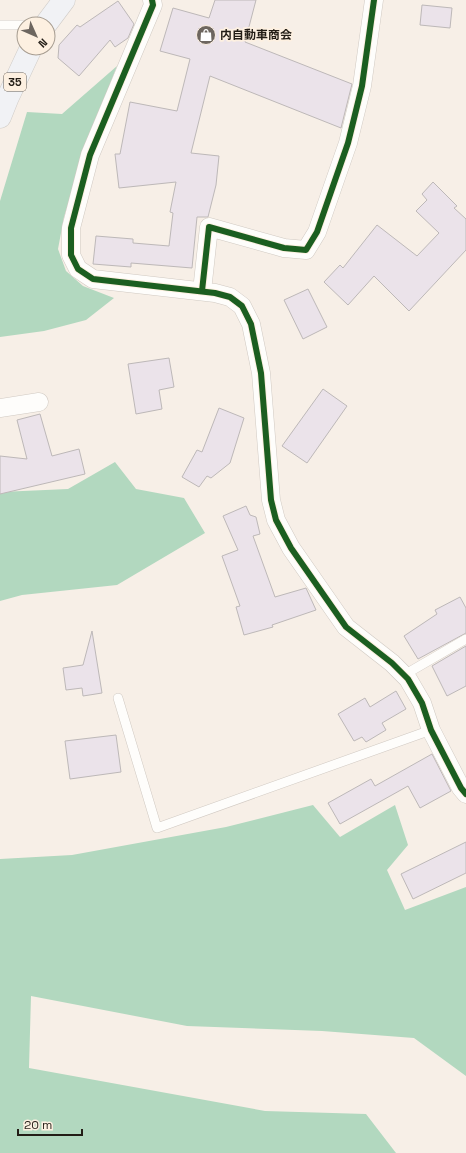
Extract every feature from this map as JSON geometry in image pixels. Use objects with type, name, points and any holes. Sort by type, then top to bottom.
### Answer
[{"type":"main road","points":[[52,16],[64,0]]},
{"type":"main road","name":"35","points":[[0,117],[28,56]]},
{"type":"street","points":[[152,0],[153,5],[138,44],[90,155],[71,228],[71,255],[78,269],[94,279],[202,292],[230,297],[242,306],[251,324],[261,373],[269,479],[276,520],[291,548],[346,627],[392,663],[404,675],[422,703],[431,730],[461,788],[466,794]]},
{"type":"street","points":[[202,292],[209,227],[284,248],[306,250],[314,238],[348,143],[362,86],[374,0]]},
{"type":"street","points":[[0,408],[39,402]]},
{"type":"lane","points":[[0,25],[16,25]]},
{"type":"lane","points":[[404,675],[466,639]]},
{"type":"lane","points":[[118,698],[157,828],[431,730]]},
{"type":"green space","points":[[117,66],[89,138],[64,217],[58,249],[66,271],[83,286],[114,298],[86,320],[44,331],[0,337],[0,201],[27,112],[62,114]]},
{"type":"green space","points":[[115,462],[136,489],[184,498],[205,533],[117,585],[22,595],[0,601],[0,492],[68,489]]},
{"type":"green space","points":[[313,805],[340,837],[395,805],[408,845],[387,870],[405,910],[466,887],[466,1076],[414,1038],[322,1031],[187,1026],[31,996],[29,1068],[265,1111],[366,1114],[396,1153],[0,1153],[0,859],[72,855],[226,827]]},
{"type":"building","points":[[215,0],[256,0],[245,42],[352,84],[341,128],[210,76],[191,153],[219,156],[216,185],[208,217],[197,217],[192,268],[131,263],[131,267],[93,264],[96,236],[133,239],[133,243],[169,246],[173,213],[170,212],[176,182],[119,188],[115,154],[120,154],[130,102],[177,111],[190,59],[160,51],[173,8],[209,18]]},
{"type":"building","points":[[118,1],[134,24],[128,38],[115,47],[110,40],[79,76],[58,58],[59,45],[77,25],[80,27]]},
{"type":"building","points":[[422,5],[452,8],[450,28],[420,25]]},
{"type":"building","points":[[433,182],[457,206],[454,208],[466,219],[466,250],[409,311],[374,276],[348,305],[324,282],[340,265],[343,268],[377,225],[417,256],[439,233],[416,211],[427,200],[422,194]]},
{"type":"building","points":[[308,289],[327,327],[303,339],[284,300]]},
{"type":"building","points":[[169,358],[174,387],[159,390],[162,409],[136,414],[128,364]]},
{"type":"building","points":[[323,389],[347,406],[307,463],[282,446]]},
{"type":"building","points":[[219,408],[244,418],[230,463],[211,478],[207,476],[199,487],[182,477],[197,450],[202,452]]},
{"type":"building","points":[[40,414],[52,456],[79,449],[85,474],[0,494],[0,456],[27,459],[17,420]]},
{"type":"building","points":[[246,506],[250,515],[256,517],[260,534],[253,536],[275,597],[306,588],[316,610],[272,625],[273,627],[244,635],[236,607],[240,606],[222,556],[238,550],[223,516]]},
{"type":"building","points":[[460,597],[466,608],[466,633],[418,659],[404,636],[437,614],[435,610]]},
{"type":"building","points":[[92,631],[102,693],[83,696],[82,688],[66,690],[63,668],[83,665]]},
{"type":"building","points":[[466,646],[466,686],[447,696],[432,666]]},
{"type":"building","points":[[396,691],[406,709],[382,723],[386,730],[366,742],[362,737],[354,741],[338,714],[365,698],[370,707]]},
{"type":"building","points":[[116,735],[121,772],[70,779],[65,741]]},
{"type":"building","points":[[432,754],[451,791],[420,808],[408,786],[340,824],[328,803],[371,779],[375,786]]},
{"type":"building","points":[[466,842],[466,873],[413,899],[401,874]]},
{"type":"cycle path","points":[[152,0],[153,5],[90,155],[71,228],[71,255],[78,269],[93,279],[215,293],[230,297],[242,306],[251,324],[261,373],[271,500],[276,520],[291,548],[346,627],[392,663],[408,679],[422,703],[431,730],[461,788],[466,794]]},
{"type":"cycle path","points":[[202,291],[209,227],[284,248],[306,250],[317,232],[348,143],[362,86],[374,0]]},
{"type":"place","name":"内自動車商会","points":[[206,35]]}]
